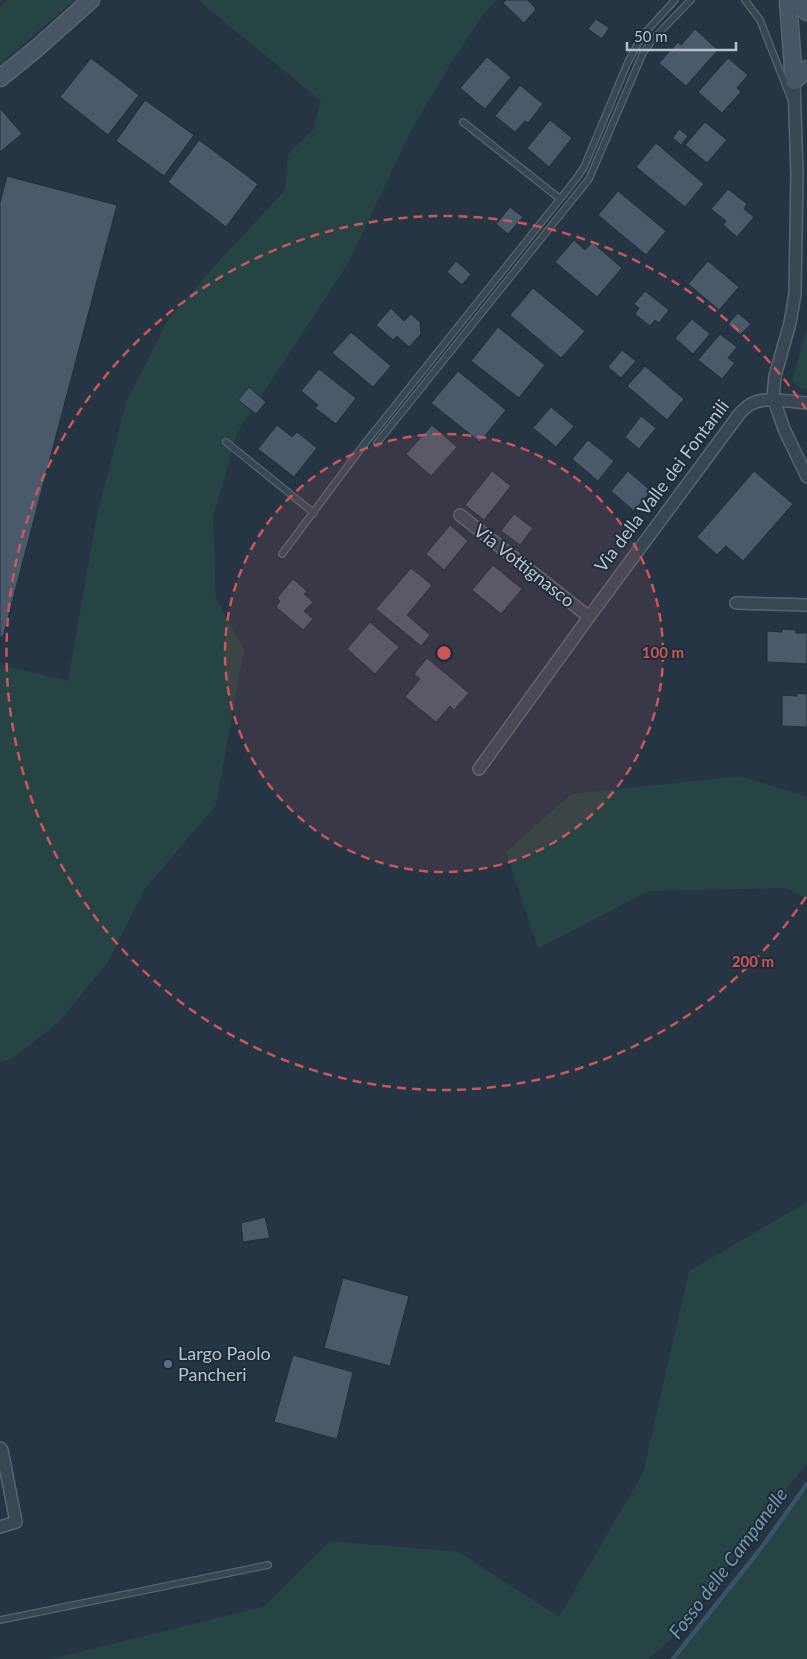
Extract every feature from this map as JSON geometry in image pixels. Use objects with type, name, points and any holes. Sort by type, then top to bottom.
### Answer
[{"type":"street","points":[[0,78],[91,0]]},
{"type":"street","points":[[788,0],[802,235],[794,304],[775,376],[773,400],[784,429],[807,476]]},
{"type":"street","points":[[795,0],[807,12]]},
{"type":"street","points":[[794,81],[807,69]]},
{"type":"street","name":"Via della Valle dei Fontanili","points":[[479,769],[740,413],[754,402],[773,400],[807,403]]},
{"type":"street","name":"Via Vottignasco","points":[[460,515],[589,617]]},
{"type":"street","points":[[736,603],[807,605]]},
{"type":"street","points":[[0,1448],[16,1522],[0,1527]]},
{"type":"lane","points":[[282,554],[362,447],[560,200],[584,167],[628,62],[642,36],[675,0]]},
{"type":"lane","points":[[377,443],[589,178],[643,53],[654,38],[691,0]]},
{"type":"lane","points":[[745,0],[760,20],[796,110]]},
{"type":"lane","points":[[463,122],[560,200]]},
{"type":"lane","points":[[226,442],[314,512]]},
{"type":"lane","points":[[0,1620],[268,1565]]},
{"type":"green space","points":[[7,0],[75,0],[0,64],[0,7]]},
{"type":"green space","points":[[198,0],[497,0],[482,16],[409,134],[349,262],[238,431],[213,517],[216,599],[244,649],[216,805],[144,890],[107,963],[60,1021],[13,1058],[0,1062],[0,665],[68,681],[97,515],[126,403],[168,320],[285,190],[288,154],[313,130],[321,101]]},
{"type":"green space","points":[[807,329],[807,389],[801,389],[792,381]]},
{"type":"green space","points":[[741,776],[807,797],[807,899],[786,888],[649,891],[538,948],[506,852],[571,794]]},
{"type":"green space","points":[[807,1202],[807,1463],[671,1639],[648,1659],[51,1659],[263,1607],[330,1541],[459,1552],[559,1617],[643,1473],[689,1271]]},
{"type":"green space","points":[[807,1484],[807,1659],[673,1659],[762,1547]]},
{"type":"building","points":[[506,0],[528,0],[536,9],[524,23],[503,3]]},
{"type":"building","points":[[596,19],[609,28],[602,39],[588,29]]},
{"type":"building","points":[[695,29],[718,50],[686,86],[659,63],[678,42],[681,45]]},
{"type":"building","points":[[487,57],[511,77],[485,109],[460,88]]},
{"type":"building","points":[[91,58],[139,95],[108,135],[60,97]]},
{"type":"building","points":[[728,58],[748,75],[737,88],[741,92],[722,113],[698,92]]},
{"type":"building","points":[[520,85],[543,104],[528,123],[525,121],[515,132],[495,116]]},
{"type":"building","points":[[145,100],[194,135],[164,176],[116,141]]},
{"type":"building","points":[[0,108],[22,134],[0,152]]},
{"type":"building","points":[[550,120],[572,138],[549,167],[527,148]]},
{"type":"building","points":[[705,122],[727,140],[707,163],[685,145]]},
{"type":"building","points":[[679,129],[688,136],[681,145],[673,138]]},
{"type":"building","points":[[199,140],[258,184],[226,227],[168,182]]},
{"type":"building","points":[[656,143],[704,184],[685,207],[636,167]]},
{"type":"building","points":[[7,176],[117,205],[3,637],[0,637],[0,203]]},
{"type":"building","points":[[728,189],[747,204],[744,209],[754,217],[737,237],[723,225],[726,221],[711,209]]},
{"type":"building","points":[[618,191],[666,231],[646,255],[598,215]]},
{"type":"building","points":[[510,207],[523,217],[508,234],[496,224]]},
{"type":"building","points":[[574,240],[585,250],[592,242],[622,268],[597,297],[555,262]]},
{"type":"building","points":[[456,261],[471,274],[462,285],[447,272]]},
{"type":"building","points":[[708,261],[739,287],[719,310],[688,284]]},
{"type":"building","points":[[533,288],[585,331],[561,358],[510,315]]},
{"type":"building","points":[[645,291],[669,310],[659,323],[655,320],[650,326],[635,314],[639,308],[634,304]]},
{"type":"building","points":[[391,308],[404,321],[411,314],[420,322],[421,334],[409,347],[397,336],[393,340],[376,325]]},
{"type":"building","points":[[738,313],[751,324],[740,335],[728,324]]},
{"type":"building","points":[[692,319],[710,334],[693,354],[675,338]]},
{"type":"building","points":[[498,327],[545,365],[519,398],[471,361]]},
{"type":"building","points":[[351,332],[391,366],[373,387],[332,353]]},
{"type":"building","points":[[720,334],[737,347],[728,358],[735,363],[722,379],[698,360]]},
{"type":"building","points":[[622,350],[636,361],[621,378],[608,367]]},
{"type":"building","points":[[645,366],[684,399],[667,420],[627,386]]},
{"type":"building","points":[[319,369],[356,398],[336,424],[315,408],[318,405],[301,391]]},
{"type":"building","points":[[458,371],[506,410],[480,442],[431,403]]},
{"type":"building","points":[[249,387],[266,402],[256,414],[238,400]]},
{"type":"building","points":[[551,407],[574,426],[556,447],[533,428]]},
{"type":"building","points":[[641,416],[656,428],[639,449],[625,437]]},
{"type":"building","points":[[277,425],[292,437],[297,432],[317,448],[294,477],[258,449]]},
{"type":"building","points":[[432,425],[457,447],[431,476],[406,454]]},
{"type":"building","points":[[588,440],[614,461],[598,481],[572,459]]},
{"type":"building","points":[[492,471],[511,486],[484,520],[465,505]]},
{"type":"building","points":[[628,471],[651,491],[634,511],[611,491]]},
{"type":"building","points":[[754,471],[793,504],[743,561],[726,546],[717,555],[697,537]]},
{"type":"building","points":[[514,514],[533,528],[520,545],[501,531]]},
{"type":"building","points":[[450,525],[468,541],[444,570],[426,554]]},
{"type":"building","points":[[493,565],[522,589],[501,614],[472,590]]},
{"type":"building","points":[[411,568],[432,585],[407,615],[430,635],[421,646],[376,609]]},
{"type":"building","points":[[293,579],[307,591],[304,594],[313,602],[304,611],[313,619],[303,630],[276,607],[280,601],[277,598]]},
{"type":"building","points":[[370,622],[399,647],[375,674],[347,649]]},
{"type":"building","points":[[782,629],[796,630],[796,633],[807,633],[807,664],[767,662],[767,631],[782,632]]},
{"type":"building","points":[[427,658],[469,693],[454,710],[450,706],[436,722],[405,697],[420,679],[414,674]]},
{"type":"building","points":[[797,693],[807,694],[807,727],[782,726],[782,695],[797,696]]},
{"type":"building","points":[[265,1217],[270,1238],[243,1242],[241,1223]]},
{"type":"building","points":[[343,1278],[409,1296],[390,1366],[324,1348]]},
{"type":"building","points":[[293,1355],[353,1372],[337,1439],[274,1422]]},
{"type":"waterway","name":"Fosso delle Campanelle","points":[[673,1659],[762,1547],[807,1484]]},
{"type":"place","name":"Largo Paolo Pancheri","points":[[168,1364]]}]
